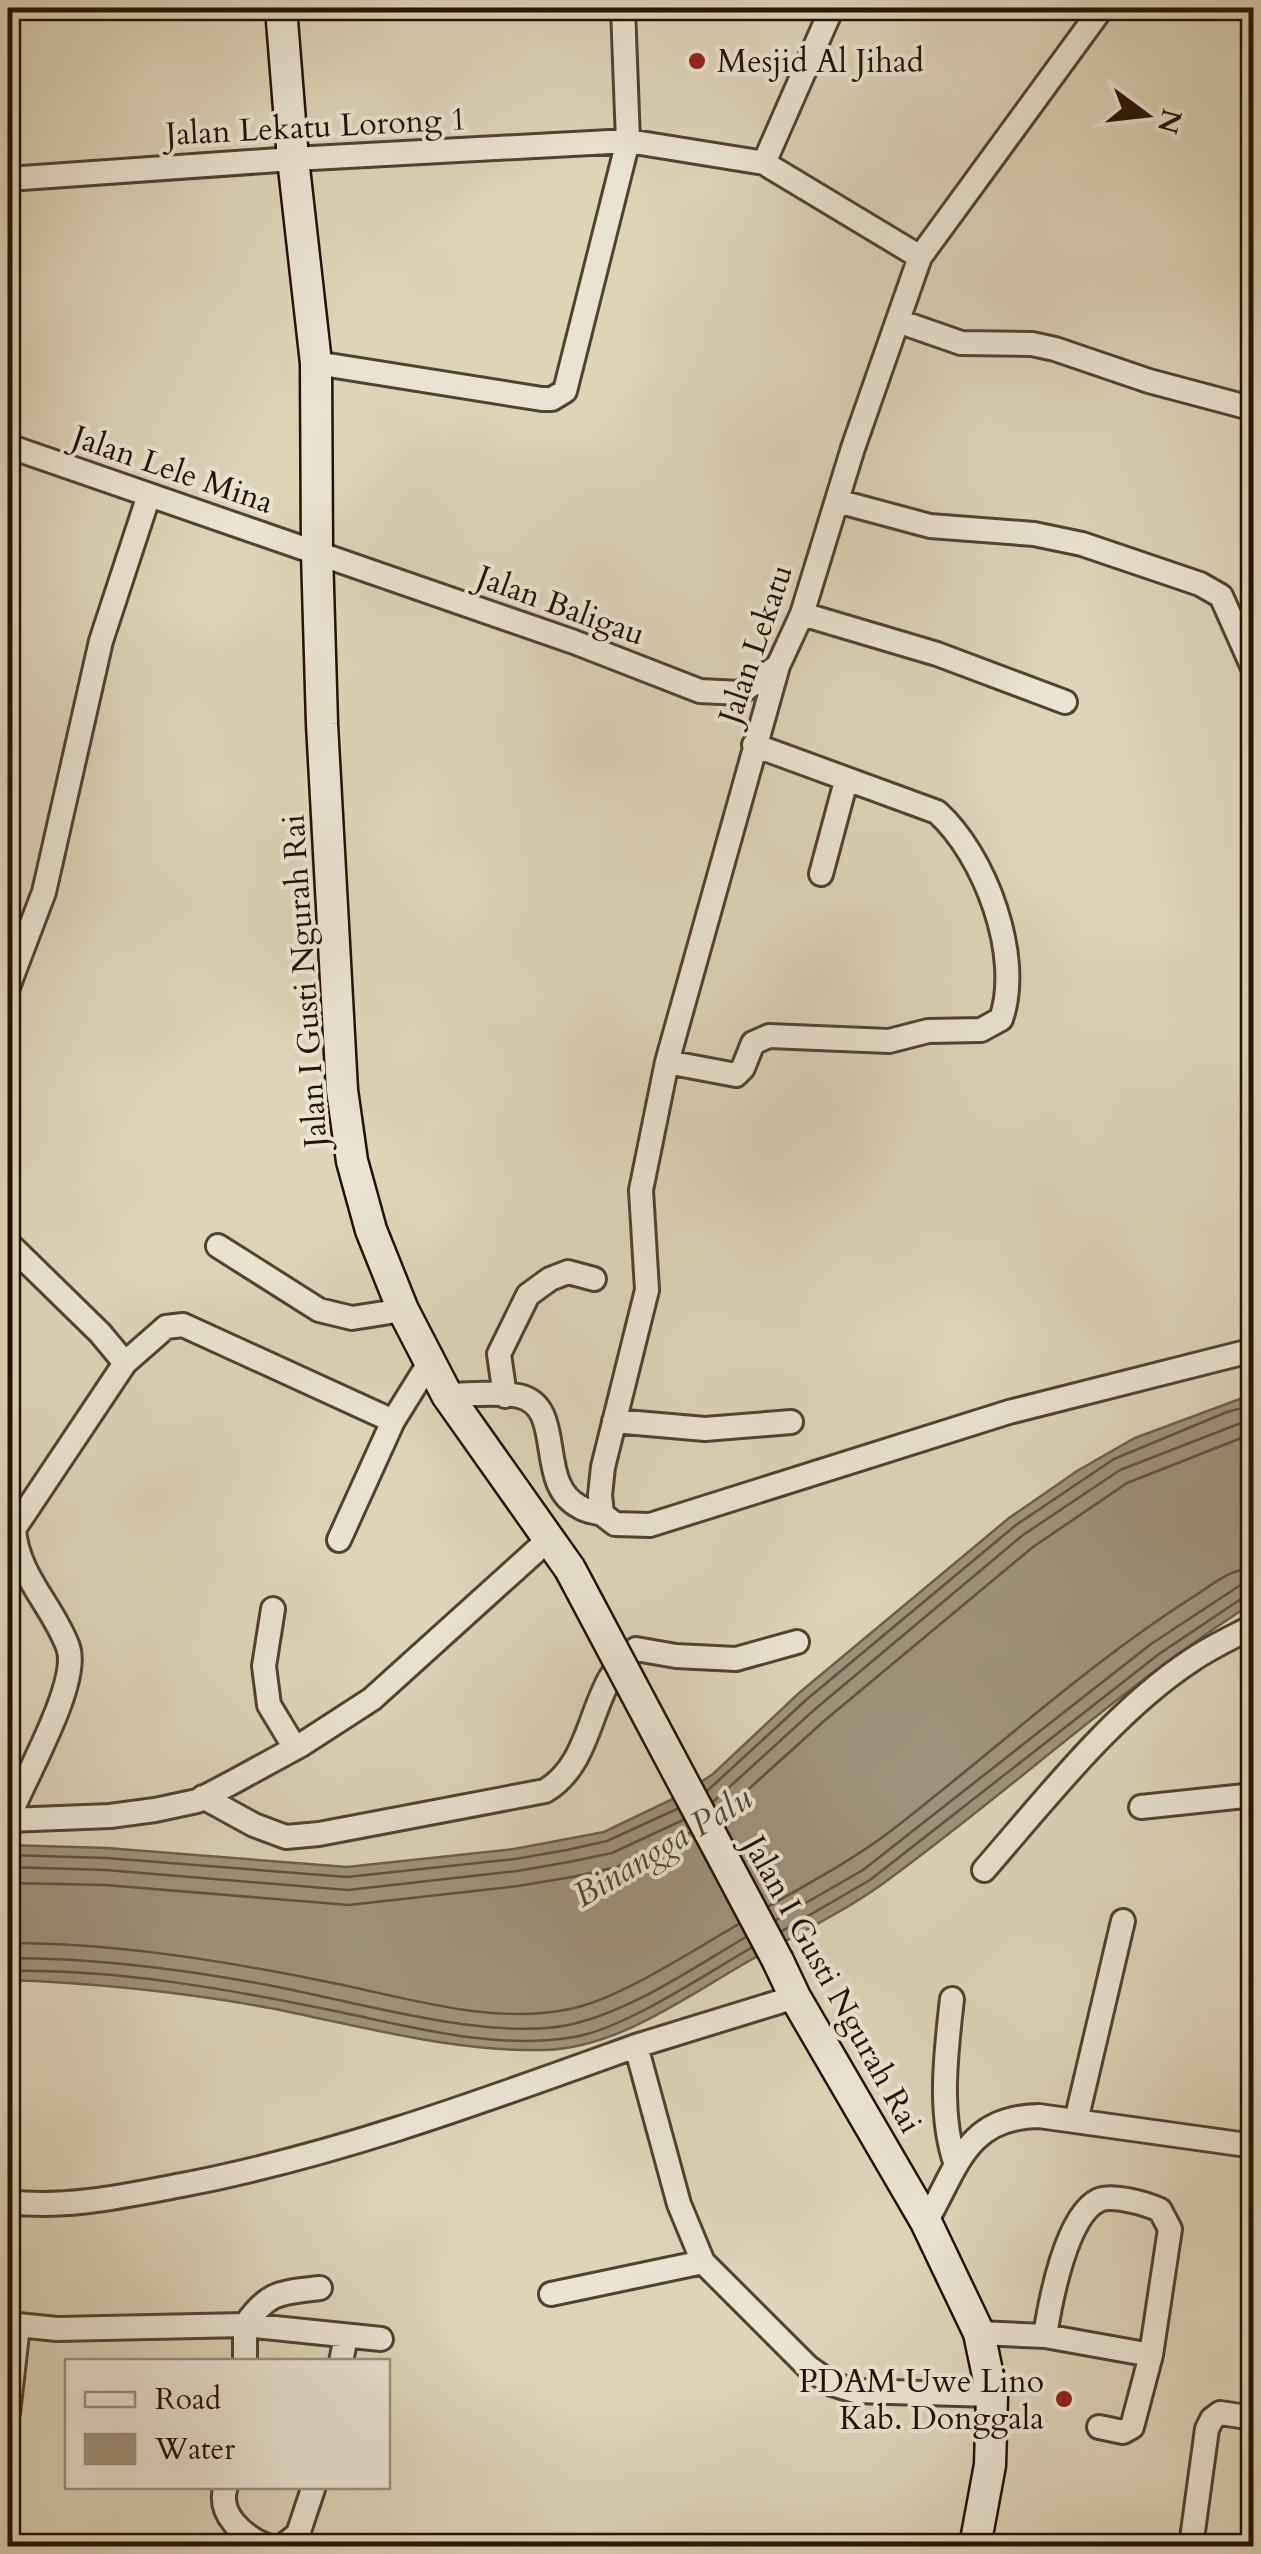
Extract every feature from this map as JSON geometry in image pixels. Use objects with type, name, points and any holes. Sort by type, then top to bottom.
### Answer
[{"type":"main road","name":"Jalan I Gusti Ngurah Rai","points":[[282,8],[293,158],[316,362],[316,554],[342,1090],[352,1160],[371,1230],[403,1310],[447,1395],[570,1569],[795,1997],[926,2222],[979,2334],[992,2396],[990,2465],[976,2546]]},
{"type":"street","points":[[316,362],[542,399],[559,396],[568,383],[628,140],[623,8]]},
{"type":"street","points":[[764,163],[832,8]]},
{"type":"street","name":"Jalan Lekatu","points":[[602,1514],[600,1487],[647,1290],[642,1190],[667,1062],[778,666],[802,614],[920,257],[1102,8]]},
{"type":"street","name":"Jalan Lekatu Lorong 1","points":[[8,178],[628,140],[764,163],[920,257]]},
{"type":"street","points":[[898,321],[942,339],[1055,349],[1254,409]]},
{"type":"street","name":"Jalan Lele Mina","points":[[8,446],[316,554]]},
{"type":"street","points":[[8,987],[44,892],[101,641],[148,495]]},
{"type":"street","points":[[837,501],[930,526],[1034,534],[1082,544],[1214,590],[1230,611],[1254,670]]},
{"type":"street","name":"Jalan Baligau","points":[[316,554],[574,642],[700,691],[740,693],[778,666]]},
{"type":"street","points":[[802,614],[937,654],[1065,702]]},
{"type":"street","points":[[667,1062],[730,1076],[740,1072],[753,1043],[769,1036],[889,1041],[928,1031],[980,1030],[1000,1019],[1008,985],[1008,958],[997,916],[968,845],[937,812],[754,745]]},
{"type":"street","points":[[821,874],[846,781]]},
{"type":"street","points":[[8,1242],[125,1363]]},
{"type":"street","points":[[218,1246],[319,1310],[352,1318],[403,1310]]},
{"type":"street","points":[[505,1396],[499,1354],[528,1295],[568,1272],[594,1279]]},
{"type":"street","points":[[393,1421],[183,1325],[166,1327],[125,1363],[14,1518],[15,1546],[68,1646],[70,1661],[68,1680],[54,1716],[8,1820],[110,1816],[155,1810],[203,1797],[295,1748],[372,1699],[549,1539]]},
{"type":"street","points":[[447,1395],[519,1396],[541,1411],[547,1424],[550,1456],[560,1489],[579,1507],[602,1514],[614,1524],[650,1525],[1009,1412],[1254,1350]]},
{"type":"street","points":[[339,1540],[393,1421],[431,1360]]},
{"type":"street","points":[[614,1421],[704,1428],[791,1422]]},
{"type":"street","points":[[273,1609],[264,1666],[270,1705],[295,1748]]},
{"type":"street","points":[[984,1870],[1076,1764],[1131,1710],[1191,1660],[1254,1626]]},
{"type":"street","points":[[203,1797],[254,1825],[286,1836],[320,1834],[545,1791],[558,1784],[571,1768],[620,1660],[636,1650],[736,1659],[797,1642]]},
{"type":"street","points":[[1141,1807],[1254,1795]]},
{"type":"street","points":[[1076,2121],[1123,1922]]},
{"type":"street","points":[[8,2202],[39,2206],[84,2203],[238,2174],[381,2136],[636,2046],[795,1997]]},
{"type":"street","points":[[952,1999],[947,2128],[956,2165]]},
{"type":"street","points":[[636,2046],[679,2204],[703,2262],[808,2367],[832,2384],[855,2390],[992,2396]]},
{"type":"street","name":"Jalan I Gusti Ngurah Rai","points":[[926,2222],[956,2165],[978,2134],[997,2122],[1020,2116],[1254,2146]]},
{"type":"street","points":[[1045,2336],[1056,2270],[1094,2202],[1104,2198],[1160,2210],[1170,2229],[1150,2355],[1132,2427],[1123,2432],[1099,2428]]},
{"type":"street","points":[[551,2294],[703,2262]]},
{"type":"street","points":[[245,2359],[245,2325],[262,2301],[320,2288]]},
{"type":"street","points":[[8,2414],[13,2325],[156,2329],[245,2325],[382,2339]]},
{"type":"street","points":[[979,2334],[1045,2336],[1150,2355]]},
{"type":"street","points":[[342,2359],[346,2336]]},
{"type":"street","points":[[1191,2546],[1207,2429],[1212,2418],[1220,2413],[1254,2418]]},
{"type":"street","points":[[225,2489],[229,2518],[253,2540],[268,2546]]},
{"type":"street","points":[[284,2546],[298,2534],[313,2489]]},
{"type":"water","name":"Binangga Palu","points":[[1253,1394],[1253,1603],[1157,1670],[881,1885],[645,2021],[571,2047],[510,2050],[406,2036],[205,1997],[8,1980],[8,1845],[107,1848],[347,1867],[514,1849],[604,1832],[681,1795],[713,1774],[799,1693],[1009,1518],[1077,1471],[1135,1438]]},
{"type":"place","name":"Mesjid Al Jihad","points":[[697,61]]},
{"type":"place","name":"PDAM Uwe Lino Kab. Donggala","points":[[1064,2399]]}]
